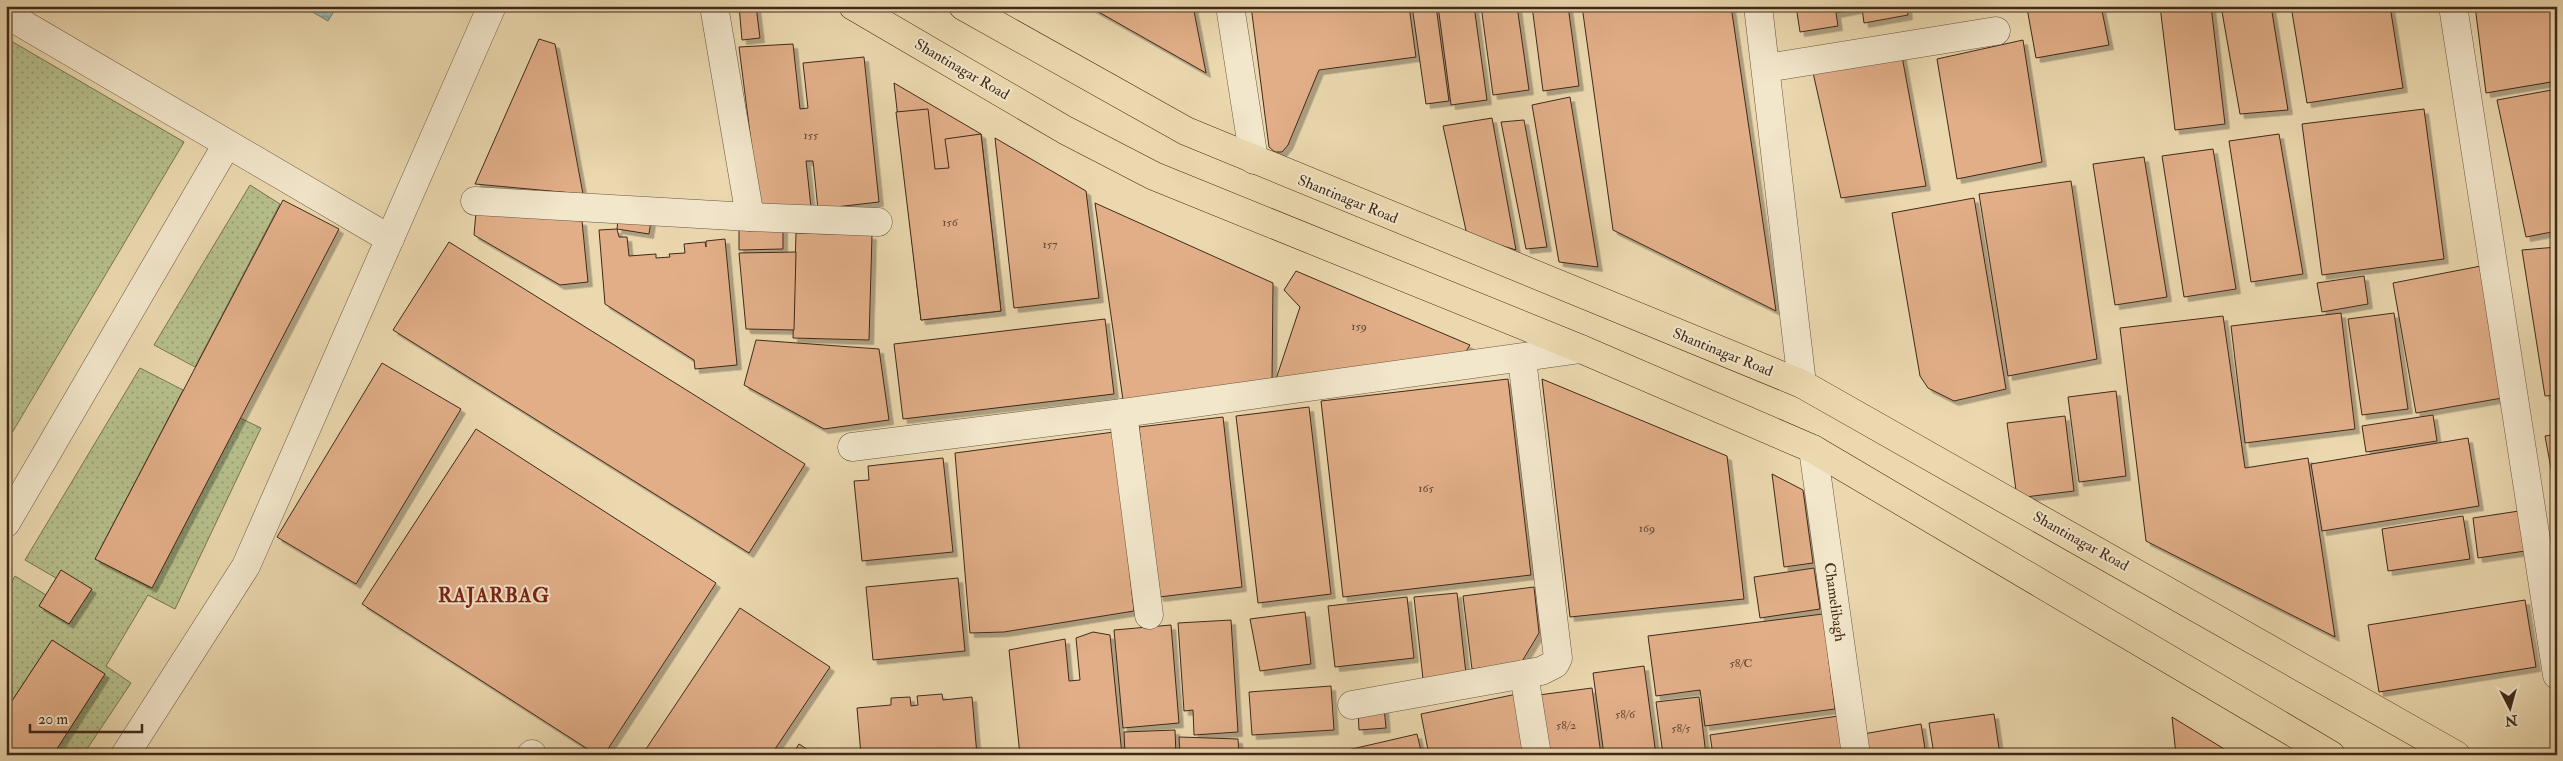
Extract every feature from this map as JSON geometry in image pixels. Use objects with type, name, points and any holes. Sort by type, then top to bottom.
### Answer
[{"type":"main road","name":"Shantinagar Road","points":[[854,6],[1065,130],[1154,176],[1581,349],[1813,449],[2331,755]]},
{"type":"main road","name":"Shantinagar Road","points":[[969,8],[1186,131],[1802,384],[2456,755]]},
{"type":"street","points":[[125,755],[246,566],[492,6]]},
{"type":"street","points":[[714,6],[750,217]]},
{"type":"street","points":[[1230,6],[1254,160]]},
{"type":"street","points":[[1758,6],[1802,384]]},
{"type":"street","points":[[2454,6],[2557,674]]},
{"type":"street","points":[[6,14],[390,239]]},
{"type":"street","points":[[1766,68],[1996,31]]},
{"type":"street","points":[[6,523],[227,144]]},
{"type":"street","points":[[475,200],[750,217],[878,222]]},
{"type":"street","points":[[852,447],[1123,413],[1522,359],[1581,349]]},
{"type":"street","points":[[1352,705],[1524,674],[1550,668],[1558,658],[1522,359]]},
{"type":"street","points":[[1123,413],[1149,615]]},
{"type":"street","name":"Chamelibagh","points":[[1813,449],[1856,755]]},
{"type":"street","points":[[1524,674],[1537,755]]},
{"type":"green space","points":[[6,38],[184,142],[6,443]]},
{"type":"green space","points":[[250,185],[280,204],[195,367],[154,345]]},
{"type":"green space","points":[[140,368],[183,390],[95,559],[151,588],[240,418],[261,428],[175,609],[148,595],[106,666],[131,683],[83,755],[53,755],[105,674],[52,640],[6,710],[6,592],[15,576],[46,595],[39,606],[69,624],[91,589],[56,578],[25,560]]},
{"type":"water","points":[[302,6],[337,6],[328,21]]},
{"type":"building","points":[[739,6],[756,6],[760,38],[742,40]]},
{"type":"building","points":[[1088,6],[1193,6],[1206,73]]},
{"type":"building","points":[[1251,6],[1409,6],[1416,57],[1319,70],[1288,145],[1282,152],[1275,152],[1269,147]]},
{"type":"building","points":[[1412,6],[1436,6],[1449,101],[1426,104]]},
{"type":"building","points":[[1438,6],[1474,6],[1487,100],[1451,105]]},
{"type":"building","points":[[1481,6],[1517,6],[1529,90],[1493,95]]},
{"type":"building","points":[[1532,6],[1568,6],[1579,86],[1543,91]]},
{"type":"building","points":[[1582,6],[1731,6],[1776,311],[1613,230]]},
{"type":"building","points":[[1796,6],[1907,6],[1908,15],[1864,23],[1862,8],[1836,13],[1838,26],[1800,32]]},
{"type":"building","points":[[2037,6],[2101,6],[2109,45],[2036,58],[2027,8]]},
{"type":"building","points":[[2160,6],[2211,6],[2225,124],[2175,130]]},
{"type":"building","points":[[2221,6],[2271,6],[2288,110],[2240,114]]},
{"type":"building","points":[[2291,6],[2390,6],[2403,88],[2307,103]]},
{"type":"building","points":[[2475,6],[2557,6],[2557,81],[2486,93]]},
{"type":"building","points":[[539,39],[555,44],[583,194],[475,184]]},
{"type":"building","points":[[2023,40],[2042,162],[1957,179],[1937,59]]},
{"type":"building","points":[[793,44],[800,109],[808,108],[803,63],[864,57],[879,202],[818,209],[813,161],[806,161],[811,207],[759,204],[739,47]]},
{"type":"building","points":[[1901,51],[1926,186],[1841,198],[1812,68]]},
{"type":"building","points":[[894,83],[981,134],[1001,311],[921,320]]},
{"type":"building","points":[[2557,89],[2557,231],[2526,237],[2497,100]]},
{"type":"building","points":[[1570,97],[1598,267],[1559,262],[1532,105]]},
{"type":"building","points":[[928,109],[935,169],[949,168],[945,139],[981,134],[1001,311],[921,320],[896,112]]},
{"type":"building","points":[[2424,109],[2444,259],[2322,275],[2302,124]]},
{"type":"building","points":[[1492,118],[1516,250],[1467,235],[1443,126]]},
{"type":"building","points":[[1524,120],[1547,247],[1526,249],[1501,122]]},
{"type":"building","points":[[2279,134],[2303,274],[2251,282],[2229,141]]},
{"type":"building","points":[[995,138],[1086,191],[1099,298],[1014,308]]},
{"type":"building","points":[[2213,149],[2236,289],[2184,297],[2162,156]]},
{"type":"building","points":[[2144,157],[2167,297],[2115,305],[2093,164]]},
{"type":"building","points":[[2071,181],[2097,359],[2008,376],[1979,194]]},
{"type":"building","points":[[1974,198],[2006,389],[1954,401],[1928,388],[1920,376],[1892,213]]},
{"type":"building","points":[[283,200],[339,229],[152,588],[95,559]]},
{"type":"building","points":[[1095,203],[1273,283],[1272,384],[1123,400]]},
{"type":"building","points":[[619,210],[652,214],[649,234],[617,229]]},
{"type":"building","points":[[476,212],[582,221],[588,282],[560,285],[474,235]]},
{"type":"building","points":[[783,224],[783,249],[739,250],[739,225]]},
{"type":"building","points":[[617,229],[619,237],[627,237],[629,256],[656,254],[656,258],[670,257],[669,254],[685,253],[684,244],[705,242],[706,247],[706,241],[725,239],[737,365],[695,369],[694,360],[605,304],[599,230]]},
{"type":"building","points":[[796,233],[872,235],[869,340],[793,338]]},
{"type":"building","points":[[449,242],[805,464],[749,553],[393,330]]},
{"type":"building","points":[[2557,247],[2557,395],[2545,396],[2522,250]]},
{"type":"building","points":[[796,252],[794,330],[746,329],[739,253]]},
{"type":"building","points":[[2486,265],[2508,397],[2416,413],[2393,283]]},
{"type":"building","points":[[1296,271],[1470,345],[1463,356],[1276,379],[1300,307],[1284,290]]},
{"type":"building","points":[[2364,276],[2368,304],[2322,312],[2317,283]]},
{"type":"building","points":[[2341,313],[2355,429],[2245,443],[2231,326]]},
{"type":"building","points":[[2394,313],[2408,409],[2362,415],[2348,319]]},
{"type":"building","points":[[2223,316],[2245,468],[2308,458],[2335,637],[2146,541],[2120,328]]},
{"type":"building","points":[[1105,319],[1114,394],[903,419],[894,344]]},
{"type":"building","points":[[756,340],[879,349],[889,420],[824,429],[744,385]]},
{"type":"building","points":[[382,363],[461,409],[356,584],[277,537]]},
{"type":"building","points":[[1508,379],[1531,575],[1343,597],[1321,401]]},
{"type":"building","points":[[1542,379],[1727,456],[1744,599],[1570,617]]},
{"type":"building","points":[[2116,391],[2126,476],[2079,482],[2068,397]]},
{"type":"building","points":[[1309,407],[1331,594],[1258,603],[1236,416]]},
{"type":"building","points":[[2433,415],[2437,441],[2366,452],[2362,426]]},
{"type":"building","points":[[2065,416],[2074,491],[2017,498],[2007,423]]},
{"type":"building","points":[[1223,417],[1242,587],[1159,597],[1139,427]]},
{"type":"building","points":[[476,429],[716,583],[604,755],[597,755],[362,604]]},
{"type":"building","points":[[1114,432],[1134,611],[1004,632],[970,633],[955,453]]},
{"type":"building","points":[[2557,434],[2557,501],[2545,436]]},
{"type":"building","points":[[2468,438],[2479,506],[2322,531],[2311,464]]},
{"type":"building","points":[[943,458],[953,552],[862,561],[854,481],[869,480],[868,466]]},
{"type":"building","points":[[1772,474],[1803,490],[1813,563],[1784,567]]},
{"type":"building","points":[[2519,511],[2525,551],[2478,558],[2473,518]]},
{"type":"building","points":[[2463,516],[2470,559],[2388,571],[2382,529]]},
{"type":"building","points":[[1814,568],[1820,609],[1760,618],[1754,577]]},
{"type":"building","points":[[61,570],[92,589],[69,624],[39,606]]},
{"type":"building","points":[[958,578],[965,651],[873,660],[866,587]]},
{"type":"building","points":[[1534,587],[1539,633],[1521,663],[1472,669],[1463,596]]},
{"type":"building","points":[[1457,593],[1466,674],[1423,679],[1414,597]]},
{"type":"building","points":[[1407,597],[1414,658],[1335,667],[1328,606]]},
{"type":"building","points":[[2525,600],[2536,667],[2379,692],[2368,625]]},
{"type":"building","points":[[740,608],[830,667],[771,755],[642,755]]},
{"type":"building","points":[[1305,612],[1311,664],[1260,671],[1250,619]]},
{"type":"building","points":[[1823,614],[1835,709],[1705,726],[1700,690],[1656,696],[1648,636]]},
{"type":"building","points":[[1231,620],[1238,732],[1194,735],[1193,710],[1184,711],[1178,623]]},
{"type":"building","points":[[1171,625],[1179,723],[1123,728],[1114,630]]},
{"type":"building","points":[[1093,632],[1110,635],[1122,755],[1020,755],[1009,650],[1065,639],[1069,681],[1080,680],[1076,638]]},
{"type":"building","points":[[52,640],[105,674],[53,755],[6,755],[6,710]]},
{"type":"building","points":[[1644,666],[1656,755],[1604,755],[1593,673]]},
{"type":"building","points":[[1331,686],[1334,730],[1252,735],[1249,692]]},
{"type":"building","points":[[1592,688],[1601,755],[1540,755],[1531,696]]},
{"type":"building","points":[[942,694],[943,700],[972,697],[977,755],[861,755],[857,708],[891,705],[891,698],[910,697],[911,706],[918,705],[917,696]]},
{"type":"building","points":[[1517,694],[1530,755],[1429,755],[1421,714]]},
{"type":"building","points":[[1699,697],[1706,755],[1663,755],[1656,702]]},
{"type":"building","points":[[1384,707],[1386,728],[1359,730],[1358,709]]},
{"type":"building","points":[[1994,714],[2000,755],[1934,755],[1929,723]]},
{"type":"building","points":[[1838,716],[1844,755],[1713,755],[1710,735]]},
{"type":"building","points":[[2172,717],[2234,755],[2176,755]]},
{"type":"building","points":[[1921,724],[1926,755],[1866,755],[1863,734]]},
{"type":"building","points":[[1175,730],[1176,755],[1125,755],[1124,732]]},
{"type":"building","points":[[1417,734],[1422,755],[1340,755],[1339,752]]},
{"type":"building","points":[[1179,737],[1238,739],[1239,755],[1180,755]]},
{"type":"building","points":[[799,744],[816,755],[792,755]]},
{"type":"district","name":"RAJARBAG","points":[[494,595]]}]
